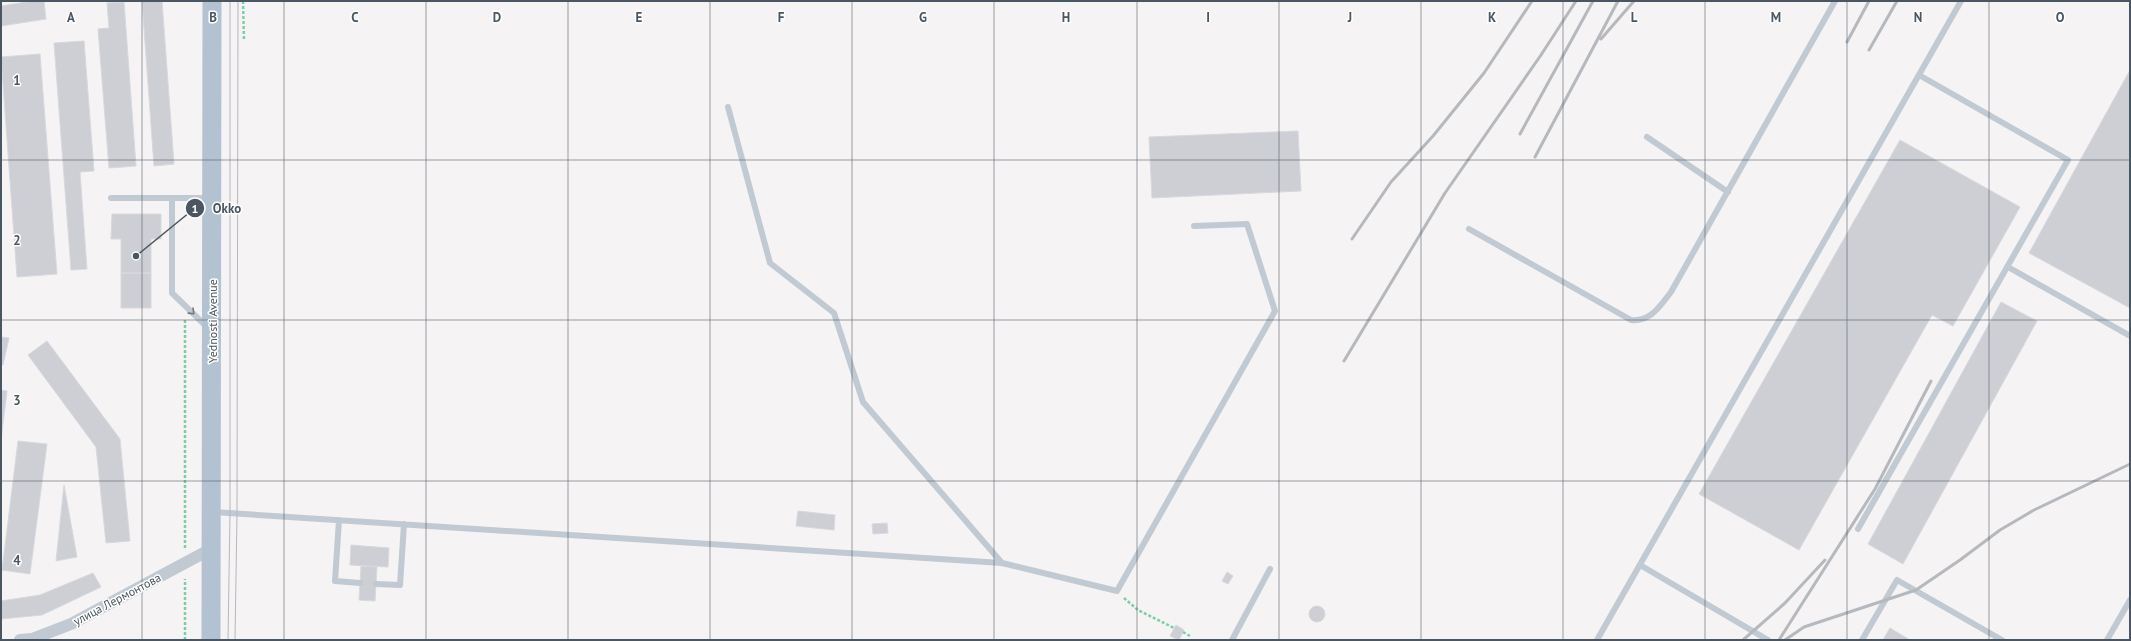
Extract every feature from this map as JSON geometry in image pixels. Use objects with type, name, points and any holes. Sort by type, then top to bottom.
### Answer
[{"type":"main road","name":"Yednosti Avenue","points":[[211,640],[212,1]]},
{"type":"street","name":"улица Лермонтова","points":[[20,640],[32,639],[71,624],[211,549]]},
{"type":"lane","points":[[1469,229],[1632,320],[1640,321],[1650,317],[1671,292],[1835,1]]},
{"type":"lane","points":[[1597,640],[1961,1]]},
{"type":"lane","points":[[1858,529],[2068,160],[1919,75]]},
{"type":"lane","points":[[728,107],[770,263],[834,313],[863,402],[1002,563]]},
{"type":"lane","points":[[1647,137],[1728,192]]},
{"type":"lane","points":[[111,198],[212,198]]},
{"type":"lane","points":[[172,198],[172,293],[212,332]]},
{"type":"lane","points":[[212,512],[1002,563],[1116,591],[1275,311],[1247,224],[1194,226]]},
{"type":"lane","points":[[2008,267],[2130,336]]},
{"type":"lane","points":[[339,520],[335,581],[360,583]]},
{"type":"lane","points":[[376,584],[400,585],[404,524]]},
{"type":"lane","points":[[1640,565],[1768,640]]},
{"type":"lane","points":[[1232,640],[1270,569]]},
{"type":"lane","points":[[1862,640],[1897,580],[2002,640]]},
{"type":"lane","points":[[2107,640],[2130,600]]},
{"type":"path","points":[[243,1],[244,40]]},
{"type":"path","points":[[184,321],[185,640]]},
{"type":"path","points":[[1116,591],[1138,610],[1174,628]]},
{"type":"path","points":[[1182,632],[1190,636]]},
{"type":"building","points":[[32,1],[44,1],[46,19],[1,26],[1,6]]},
{"type":"building","points":[[142,1],[162,1],[174,164],[154,166]]},
{"type":"building","points":[[124,2],[136,166],[109,168],[98,29],[109,28],[107,3]]},
{"type":"building","points":[[84,41],[94,171],[80,172],[87,269],[71,270],[54,43]]},
{"type":"building","points":[[40,54],[57,274],[17,277],[1,57]]},
{"type":"building","points":[[2130,70],[2130,308],[2029,253]]},
{"type":"building","points":[[1298,131],[1301,191],[1152,198],[1149,137]]},
{"type":"building","points":[[1900,140],[2020,207],[1953,326],[1932,315],[1799,550],[1699,494]]},
{"type":"building","points":[[112,214],[161,214],[161,239],[151,239],[151,273],[121,273],[121,239],[111,239]]},
{"type":"building","points":[[121,273],[151,273],[151,308],[121,308]]},
{"type":"building","points":[[2001,302],[2037,321],[1903,564],[1868,544]]},
{"type":"building","points":[[1,337],[9,338],[3,365],[1,364]]},
{"type":"building","points":[[47,341],[120,439],[130,541],[106,543],[96,447],[28,355]]},
{"type":"building","points":[[1,390],[7,391],[1,440]]},
{"type":"building","points":[[18,441],[47,444],[30,574],[2,570]]},
{"type":"building","points":[[64,485],[77,557],[56,561]]},
{"type":"building","points":[[798,511],[835,515],[834,530],[796,526]]},
{"type":"building","points":[[887,523],[888,533],[873,534],[872,524]]},
{"type":"building","points":[[351,545],[389,548],[388,567],[350,565]]},
{"type":"building","points":[[361,566],[377,567],[375,601],[359,600]]},
{"type":"building","points":[[1227,572],[1233,576],[1228,584],[1222,581]]},
{"type":"building","points":[[93,573],[101,587],[42,615],[1,619],[1,601],[40,595]]},
{"type":"building","points":[[1317,606],[1323,608],[1325,614],[1323,620],[1317,622],[1311,620],[1309,614],[1311,608]]},
{"type":"building","points":[[1176,625],[1184,630],[1179,640],[1170,636]]},
{"type":"building","points":[[1890,628],[1910,640],[1883,640]]},
{"type":"tram line","points":[[228,640],[230,513],[230,1]]},
{"type":"tram line","points":[[235,640],[237,514],[238,1]]},
{"type":"railway","points":[[1352,239],[1391,182],[1433,136],[1484,73],[1532,1]]},
{"type":"railway","points":[[1344,361],[1445,193],[1541,55],[1576,1]]},
{"type":"railway","points":[[1520,134],[1593,1]]},
{"type":"railway","points":[[1535,157],[1618,1]]},
{"type":"railway","points":[[1601,39],[1634,1]]},
{"type":"railway","points":[[1847,42],[1869,1]]},
{"type":"railway","points":[[1869,50],[1897,1]]},
{"type":"railway","points":[[1779,640],[1875,489],[1931,381]]},
{"type":"railway","points":[[1785,640],[1804,627],[1916,590],[2000,530],[2034,510],[2130,464]]},
{"type":"railway","points":[[1743,640],[1785,603],[1825,560]]},
{"type":"place","name":"Okko","points":[[136,256]]}]
